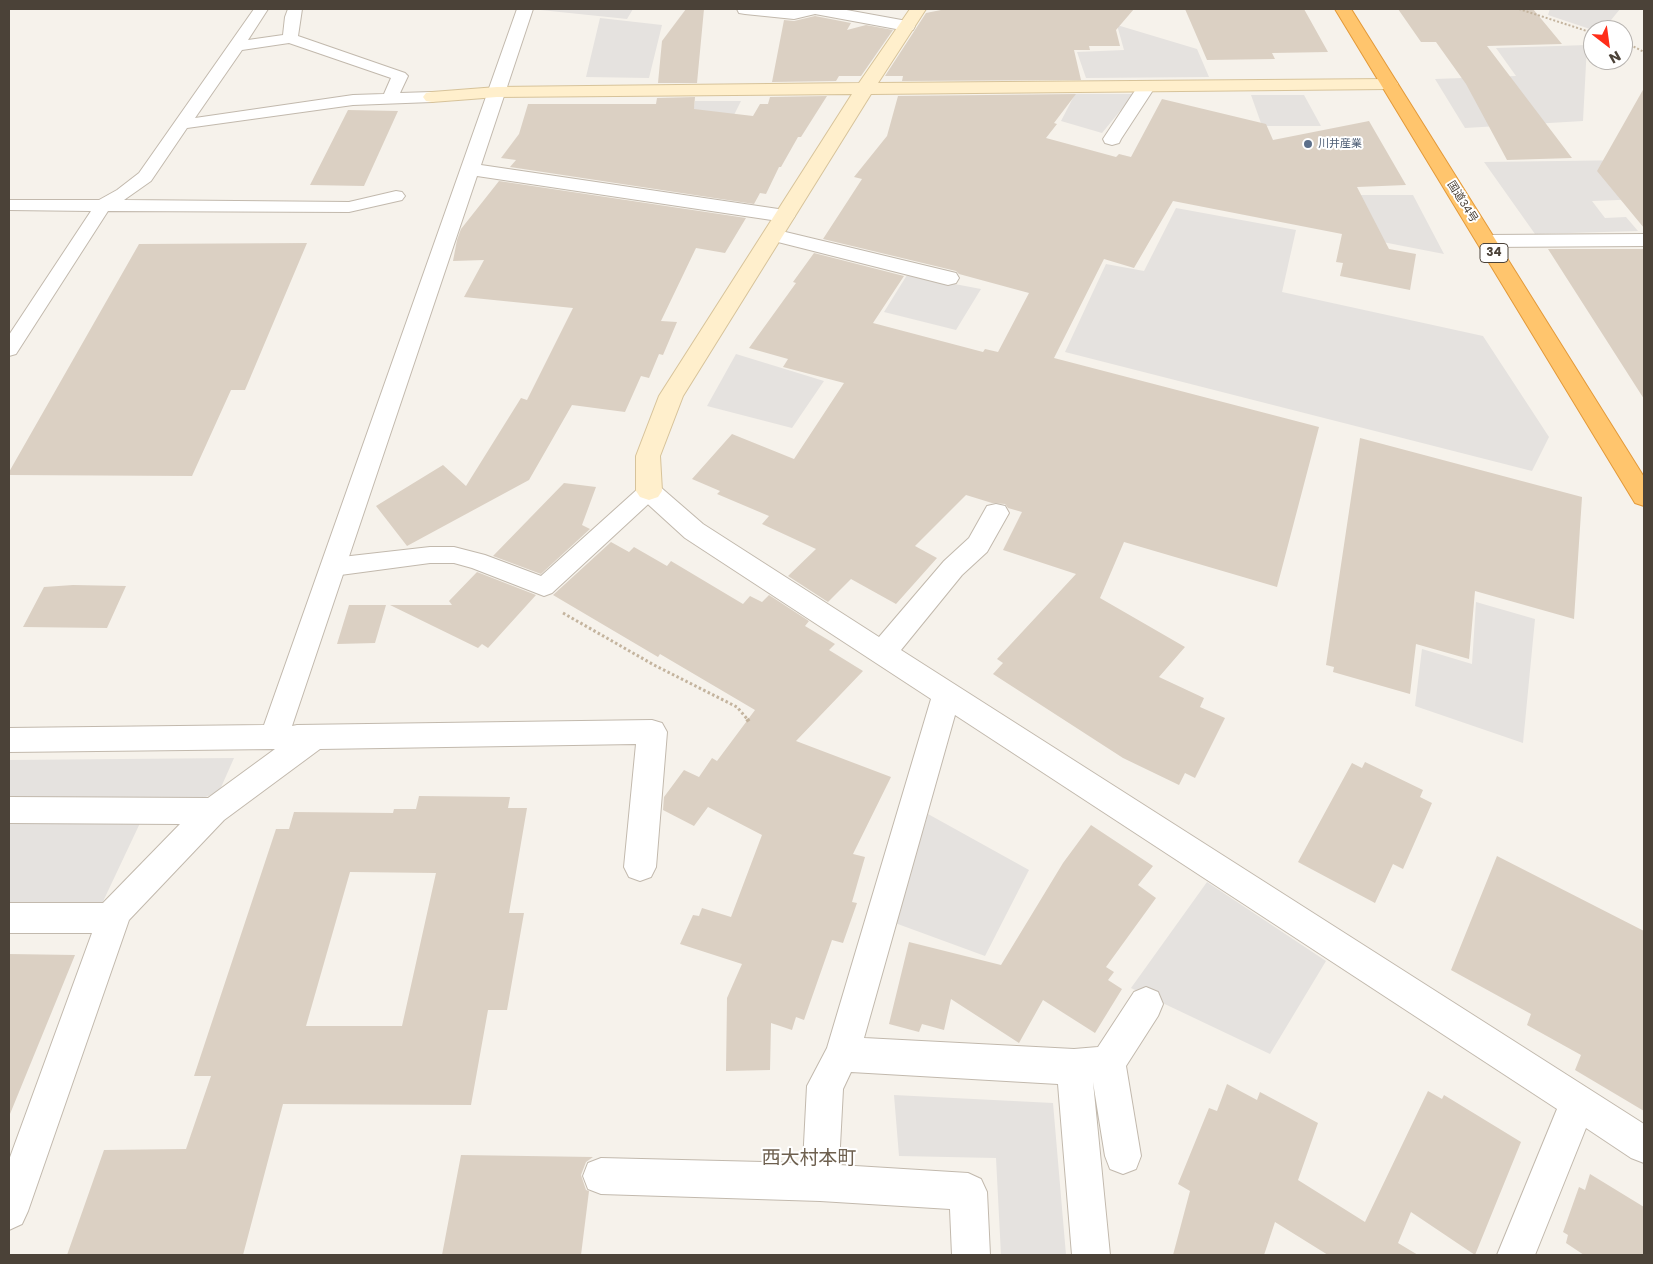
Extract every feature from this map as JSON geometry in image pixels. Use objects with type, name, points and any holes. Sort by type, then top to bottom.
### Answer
[{"type":"highway","name":"国道34号","points":[[1343,9],[1644,497]]},
{"type":"street","points":[[274,737],[525,9]]},
{"type":"street","points":[[745,9],[794,14],[815,9],[913,17],[864,90],[671,396],[648,456],[649,491],[694,531],[1644,1145]]},
{"type":"street","points":[[432,97],[497,92],[1389,84]]},
{"type":"street","points":[[1112,138],[1146,87]]},
{"type":"street","points":[[470,169],[785,216]]},
{"type":"street","points":[[773,235],[948,278]]},
{"type":"street","points":[[1487,241],[1644,240]]},
{"type":"street","points":[[883,652],[953,568],[978,545],[996,512]]},
{"type":"street","points":[[820,1182],[825,1086],[842,1054],[947,693]]},
{"type":"street","points":[[9,740],[652,732],[640,867]]},
{"type":"street","points":[[9,1211],[116,911],[213,811],[314,737]]},
{"type":"street","points":[[9,810],[213,811]]},
{"type":"street","points":[[9,918],[113,918]]},
{"type":"street","points":[[1124,1156],[1108,1063],[1146,1004]]},
{"type":"street","points":[[842,1054],[1074,1067],[1108,1063]]},
{"type":"street","points":[[1074,1067],[1091,1255]]},
{"type":"street","points":[[1516,1255],[1578,1102]]},
{"type":"street","points":[[600,1176],[820,1182],[968,1192],[971,1255]]},
{"type":"lane","points":[[9,350],[103,205],[123,194],[145,177],[261,9]]},
{"type":"lane","points":[[290,38],[292,17],[295,9]]},
{"type":"lane","points":[[237,46],[290,38],[400,76],[390,99]]},
{"type":"lane","points":[[183,124],[353,100],[432,97]]},
{"type":"lane","points":[[9,205],[349,207],[396,196]]},
{"type":"lane","points":[[333,567],[430,555],[454,555],[477,561],[544,587],[649,491]]},
{"type":"path","points":[[1519,9],[1583,30]]},
{"type":"path","points":[[544,587],[537,598],[654,665],[737,707],[750,723]]},
{"type":"shaded area","points":[[531,9],[633,9],[627,19]]},
{"type":"shaded area","points":[[1550,9],[1620,9],[1611,20],[1583,20],[1583,27],[1548,15]]},
{"type":"shaded area","points":[[600,18],[662,25],[649,78],[586,77]]},
{"type":"shaded area","points":[[1117,25],[1197,49],[1209,77],[1086,78],[1077,52],[1124,50]]},
{"type":"shaded area","points":[[1583,45],[1583,70],[1586,70],[1583,121],[1465,128],[1435,79],[1516,76],[1496,48]]},
{"type":"shaded area","points":[[1075,94],[1134,94],[1102,133],[1061,121]]},
{"type":"shaded area","points":[[1251,95],[1304,95],[1321,126],[1262,126]]},
{"type":"shaded area","points":[[695,101],[741,101],[729,125],[691,125]]},
{"type":"shaded area","points":[[1633,160],[1644,173],[1644,199],[1592,201],[1605,218],[1626,217],[1638,231],[1535,234],[1484,162]]},
{"type":"shaded area","points":[[1361,195],[1413,195],[1444,254],[1352,236]]},
{"type":"shaded area","points":[[1176,208],[1296,230],[1282,292],[1483,336],[1549,437],[1532,471],[1065,352],[1106,264],[1144,271]]},
{"type":"shaded area","points":[[907,275],[981,289],[956,330],[884,312]]},
{"type":"shaded area","points":[[736,354],[824,381],[792,428],[707,406]]},
{"type":"shaded area","points":[[1476,602],[1535,619],[1523,743],[1415,706],[1422,649],[1472,664]]},
{"type":"shaded area","points":[[234,758],[219,792],[141,821],[99,910],[9,910],[9,760]]},
{"type":"shaded area","points":[[928,814],[1029,870],[985,956],[895,923]]},
{"type":"shaded area","points":[[1207,882],[1326,961],[1270,1054],[1131,988]]},
{"type":"shaded area","points":[[894,1095],[1053,1103],[1066,1255],[1001,1255],[996,1158],[899,1156]]},
{"type":"building","points":[[686,9],[704,9],[697,83],[658,83],[662,41]]},
{"type":"building","points":[[946,9],[1134,9],[1116,30],[1120,46],[1089,46],[1090,50],[1074,50],[1081,80],[902,81],[903,76],[885,76],[926,13]]},
{"type":"building","points":[[1185,9],[1304,9],[1328,52],[1272,53],[1275,59],[1207,60]]},
{"type":"building","points":[[1398,9],[1533,9],[1562,44],[1487,46],[1572,158],[1507,160],[1466,84],[1436,42],[1421,42]]},
{"type":"building","points":[[815,16],[851,23],[847,30],[866,25],[893,30],[861,76],[839,76],[836,81],[772,82],[784,20],[794,21]]},
{"type":"building","points":[[1644,88],[1644,228],[1597,171]]},
{"type":"building","points":[[1076,94],[1054,123],[1057,124],[1046,138],[1116,157],[1119,154],[1131,157],[1162,99],[1266,124],[1273,140],[1369,121],[1406,185],[1357,187],[1389,249],[1416,254],[1410,290],[1340,276],[1343,263],[1336,262],[1342,234],[1173,201],[1134,268],[1104,259],[1054,358],[1319,427],[1277,587],[1124,542],[1100,598],[1185,647],[1159,677],[1204,698],[1200,707],[1225,718],[1195,778],[1185,773],[1179,785],[1123,758],[993,674],[1003,663],[997,659],[1076,574],[1003,550],[1022,512],[1008,508],[1005,504],[992,503],[966,495],[915,546],[937,558],[896,604],[851,579],[828,602],[788,576],[816,549],[762,524],[769,516],[717,494],[720,491],[692,479],[732,434],[794,459],[844,383],[783,367],[788,359],[749,348],[796,283],[793,282],[814,253],[904,276],[873,323],[983,352],[985,349],[998,352],[1029,293],[959,274],[956,271],[823,239],[862,179],[854,177],[887,136],[898,96]]},
{"type":"building","points":[[827,96],[801,137],[798,137],[781,167],[779,167],[766,194],[760,193],[754,204],[510,167],[516,160],[501,158],[519,134],[528,104],[656,104],[657,98],[695,97],[694,109],[753,116],[760,104],[768,104],[770,97]]},
{"type":"building","points":[[348,110],[398,111],[364,186],[310,185]]},
{"type":"building","points":[[499,181],[746,218],[725,253],[696,248],[661,321],[677,322],[663,355],[659,354],[649,378],[641,376],[625,412],[572,405],[529,480],[407,546],[376,506],[443,465],[466,486],[521,398],[527,400],[573,308],[464,297],[484,260],[453,261],[457,240],[461,229]]},
{"type":"building","points":[[307,243],[245,390],[231,390],[192,476],[9,475],[139,244]]},
{"type":"building","points":[[1548,249],[1644,249],[1644,399]]},
{"type":"building","points":[[1360,438],[1582,497],[1574,619],[1475,591],[1469,659],[1416,644],[1410,694],[1333,672],[1334,667],[1326,665]]},
{"type":"building","points":[[564,483],[596,487],[582,525],[590,529],[541,574],[493,556]]},
{"type":"building","points":[[611,542],[629,552],[634,547],[667,566],[671,561],[743,604],[750,596],[762,602],[769,595],[809,621],[805,626],[835,644],[829,650],[863,671],[796,741],[891,777],[853,854],[865,857],[852,902],[857,903],[843,943],[832,940],[804,1020],[796,1017],[792,1030],[771,1023],[770,1070],[726,1071],[727,998],[742,964],[680,944],[693,915],[699,916],[702,908],[731,917],[762,835],[708,807],[694,826],[663,810],[664,797],[684,770],[699,777],[712,758],[717,761],[755,710],[660,654],[658,657],[553,595]]},
{"type":"building","points":[[477,572],[536,595],[488,648],[482,644],[478,648],[390,605],[452,605],[449,601]]},
{"type":"building","points":[[73,585],[126,586],[107,628],[23,627],[44,587]]},
{"type":"building","points":[[349,605],[386,605],[375,643],[337,644]]},
{"type":"building","points":[[1365,762],[1423,790],[1420,797],[1432,803],[1403,869],[1393,864],[1375,903],[1298,862],[1352,763],[1362,768]]},
{"type":"building","points":[[419,796],[510,797],[508,808],[527,808],[509,913],[524,913],[507,1010],[488,1010],[471,1105],[283,1104],[243,1255],[67,1255],[104,1150],[186,1149],[211,1076],[194,1076],[276,829],[289,829],[294,812],[393,813],[394,809],[416,809]],"holes":[[[350,872],[436,873],[402,1026],[306,1026]]]},
{"type":"building","points":[[1091,825],[1153,866],[1138,885],[1156,898],[1106,967],[1114,972],[1108,980],[1122,989],[1095,1033],[1043,1000],[1019,1043],[951,999],[944,1030],[922,1024],[919,1032],[889,1024],[909,942],[1001,965],[1063,863]]},
{"type":"building","points":[[1497,856],[1644,931],[1644,1111],[1575,1070],[1581,1055],[1527,1025],[1531,1014],[1451,970]]},
{"type":"building","points":[[9,954],[75,955],[10,1114],[9,1114]]},
{"type":"building","points":[[1227,1084],[1257,1100],[1260,1092],[1318,1123],[1298,1180],[1365,1222],[1428,1091],[1442,1099],[1444,1095],[1521,1142],[1475,1255],[1411,1212],[1398,1243],[1418,1255],[1328,1255],[1275,1222],[1264,1255],[1173,1255],[1190,1191],[1178,1184],[1209,1108],[1217,1111]]},
{"type":"building","points":[[461,1155],[593,1157],[586,1162],[581,1175],[586,1190],[589,1191],[581,1255],[442,1255]]},
{"type":"building","points":[[1590,1174],[1644,1207],[1644,1255],[1584,1255],[1566,1243],[1568,1235],[1563,1232],[1579,1187],[1585,1190]]},
{"type":"place","name":"川井産業","points":[[1308,144]]},
{"type":"district","name":"西大村本町","points":[[809,1159]]}]
